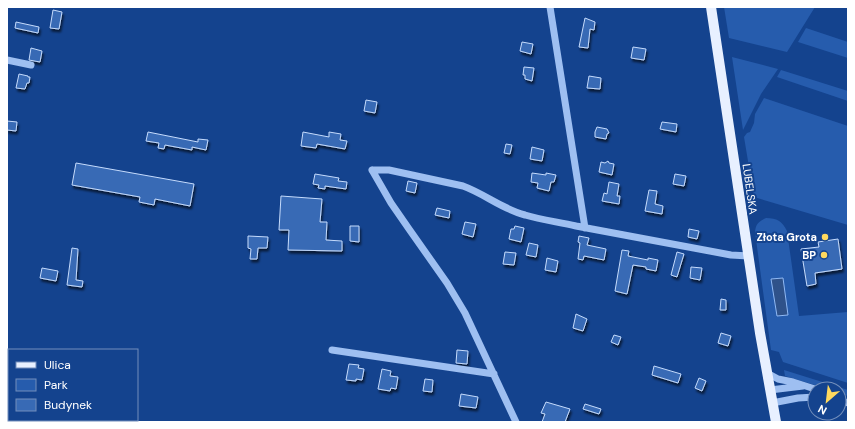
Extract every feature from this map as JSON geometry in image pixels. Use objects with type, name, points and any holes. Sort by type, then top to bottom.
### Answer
[{"type":"main road","name":"LUBELSKA","points":[[711,7],[767,373],[776,422]]},
{"type":"street","points":[[550,7],[585,228]]},
{"type":"street","points":[[7,60],[31,65]]},
{"type":"street","points":[[516,422],[465,313],[391,203],[372,170],[389,170],[463,186],[473,189],[502,206],[524,215],[585,228],[735,255],[749,256]]},
{"type":"street","points":[[332,350],[494,374]]},
{"type":"street","points":[[767,373],[778,379],[805,386]]},
{"type":"street","points":[[770,390],[805,386]]},
{"type":"street","points":[[772,403],[807,397]]},
{"type":"green space","points":[[724,7],[815,7],[787,52],[729,38]]},
{"type":"green space","points":[[806,28],[848,42],[848,58],[798,42]]},
{"type":"green space","points":[[732,57],[778,69],[761,94],[743,130]]},
{"type":"green space","points":[[781,70],[848,91],[848,101],[777,77]]},
{"type":"green space","points":[[764,98],[848,126],[848,225],[754,197],[744,137],[750,132],[754,123],[755,114]]},
{"type":"green space","points":[[766,218],[779,221],[787,231],[799,316],[848,312],[848,383],[847,381],[842,381],[783,362],[779,352],[771,350],[755,232],[756,227]]},
{"type":"green space","points":[[784,370],[819,381],[807,381],[807,383],[785,376]]},
{"type":"shaded area","points":[[783,278],[788,315],[777,316],[771,279]]},
{"type":"building","points":[[53,10],[62,12],[59,29],[50,28]]},
{"type":"building","points":[[585,18],[595,22],[594,30],[590,29],[588,48],[579,47]]},
{"type":"building","points":[[16,22],[39,27],[38,33],[15,28]]},
{"type":"building","points":[[522,42],[533,44],[531,54],[520,51]]},
{"type":"building","points":[[633,47],[646,49],[644,60],[631,58]]},
{"type":"building","points":[[31,48],[42,51],[40,62],[29,60]]},
{"type":"building","points":[[524,67],[534,68],[532,81],[525,79],[525,75],[523,75]]},
{"type":"building","points":[[19,74],[30,77],[29,83],[27,83],[25,89],[16,88]]},
{"type":"building","points":[[589,76],[601,78],[600,89],[587,88]]},
{"type":"building","points":[[366,100],[377,102],[375,113],[364,111]]},
{"type":"building","points":[[7,121],[17,122],[16,131],[7,130]]},
{"type":"building","points":[[662,122],[677,124],[676,132],[660,129]]},
{"type":"building","points":[[597,127],[607,129],[609,133],[607,134],[606,139],[595,137]]},
{"type":"building","points":[[148,132],[198,142],[198,139],[208,140],[206,150],[192,147],[192,150],[165,145],[164,149],[158,148],[159,143],[146,141]]},
{"type":"building","points":[[303,132],[329,137],[329,132],[341,134],[340,140],[347,141],[345,149],[317,144],[316,148],[301,146]]},
{"type":"building","points":[[506,144],[512,145],[510,154],[504,153]]},
{"type":"building","points":[[532,147],[544,150],[542,161],[530,159]]},
{"type":"building","points":[[608,161],[609,163],[614,164],[612,175],[599,172],[601,162],[605,163]]},
{"type":"building","points":[[76,163],[194,184],[190,206],[155,199],[154,205],[139,202],[140,197],[72,185]]},
{"type":"building","points":[[532,173],[556,175],[554,182],[551,182],[549,191],[537,188],[538,183],[531,182]]},
{"type":"building","points":[[315,174],[339,178],[338,181],[347,182],[346,189],[325,186],[325,189],[318,188],[319,185],[313,184]]},
{"type":"building","points":[[675,174],[686,176],[684,186],[673,184]]},
{"type":"building","points":[[408,181],[417,183],[415,193],[406,191]]},
{"type":"building","points":[[609,182],[619,184],[617,196],[620,196],[619,204],[602,201],[604,193],[607,194]]},
{"type":"building","points":[[649,190],[657,191],[655,204],[663,206],[662,214],[645,211]]},
{"type":"building","points":[[281,196],[322,199],[320,222],[327,222],[326,240],[342,241],[342,251],[288,250],[289,230],[279,230]]},
{"type":"building","points":[[437,208],[450,211],[449,218],[435,215]]},
{"type":"building","points":[[465,222],[476,224],[473,237],[462,234]]},
{"type":"building","points":[[350,226],[359,226],[359,242],[350,241]]},
{"type":"building","points":[[515,226],[524,228],[521,242],[509,239],[511,229],[514,229]]},
{"type":"building","points":[[689,229],[699,231],[697,239],[688,237]]},
{"type":"building","points":[[248,236],[268,237],[267,248],[258,248],[257,259],[250,259],[251,249],[248,248]]},
{"type":"building","points":[[579,236],[589,238],[587,245],[606,249],[604,260],[584,256],[583,260],[578,259],[580,243],[578,242]]},
{"type":"building","points":[[838,239],[842,269],[815,273],[816,284],[807,286],[801,249],[819,247],[818,242]]},
{"type":"building","points":[[529,243],[538,245],[536,257],[526,255]]},
{"type":"building","points":[[72,248],[78,249],[76,280],[83,281],[82,287],[67,285]]},
{"type":"building","points":[[622,250],[629,251],[628,256],[648,260],[648,258],[658,260],[656,271],[646,269],[646,267],[633,265],[627,294],[615,291]]},
{"type":"building","points":[[505,252],[516,253],[514,265],[503,264]]},
{"type":"building","points":[[677,252],[684,254],[677,277],[671,275]]},
{"type":"building","points":[[547,258],[558,261],[556,272],[545,270]]},
{"type":"building","points":[[691,267],[702,268],[700,280],[690,278]]},
{"type":"building","points":[[42,268],[58,271],[56,281],[40,278]]},
{"type":"building","points":[[721,299],[726,300],[726,310],[720,310]]},
{"type":"building","points":[[576,314],[587,319],[583,331],[573,328]]},
{"type":"building","points":[[721,333],[731,336],[728,346],[718,343]]},
{"type":"building","points":[[614,335],[621,337],[618,345],[611,342]]},
{"type":"building","points":[[457,350],[468,351],[467,364],[456,363]]},
{"type":"building","points":[[349,364],[359,365],[358,368],[364,369],[362,380],[346,380]]},
{"type":"building","points":[[654,366],[681,374],[678,383],[652,375]]},
{"type":"building","points":[[382,369],[391,371],[390,376],[398,377],[396,389],[391,388],[390,391],[378,389]]},
{"type":"building","points":[[699,378],[706,381],[702,391],[695,388]]},
{"type":"building","points":[[425,379],[433,380],[432,392],[423,391]]},
{"type":"building","points":[[461,394],[478,397],[476,408],[459,406]]},
{"type":"building","points":[[546,402],[570,409],[565,422],[542,422],[545,414],[541,413]]},
{"type":"building","points":[[585,404],[601,409],[599,414],[583,409]]},
{"type":"place","name":"Złota Grota","points":[[825,237]]},
{"type":"place","name":"BP","points":[[824,255]]}]
